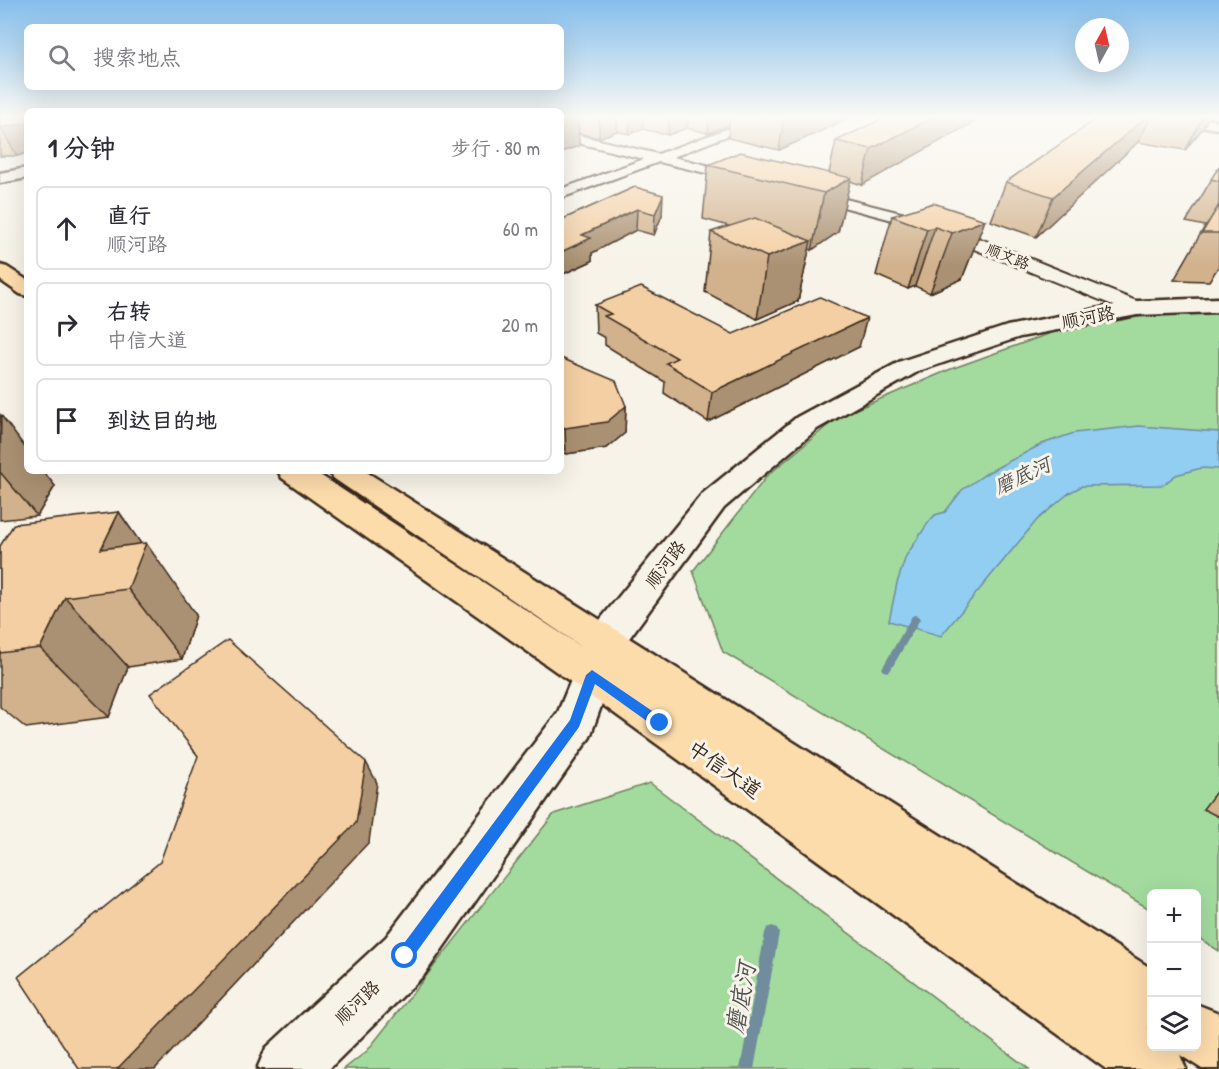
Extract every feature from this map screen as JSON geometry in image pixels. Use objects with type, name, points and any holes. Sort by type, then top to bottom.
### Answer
[{"type":"main road","points":[[0,271],[24,288]]},
{"type":"main road","name":"中信大道","points":[[298,474],[1147,999]]},
{"type":"main road","name":"中信大道","points":[[348,474],[1156,1069]]},
{"type":"main road","points":[[1201,1035],[1219,1047]]},
{"type":"street","points":[[564,193],[634,167]]},
{"type":"street","points":[[695,167],[759,182]]},
{"type":"street","points":[[0,176],[24,171]]},
{"type":"street","name":"顺文路","points":[[793,190],[895,216],[975,243],[1137,308]]},
{"type":"street","name":"顺河路","points":[[287,1069],[405,956],[575,723],[599,659],[712,501],[807,423],[910,366],[1015,331],[1137,308],[1219,305]]},
{"type":"green space","points":[[1219,311],[1219,951],[1201,940],[1201,889],[1147,889],[1147,908],[723,652],[693,571],[767,476],[838,417],[951,369],[1054,332],[1154,314]]},
{"type":"green space","points":[[650,783],[1029,1069],[344,1069],[367,1051],[554,814]]},
{"type":"water","points":[[1139,426],[1219,432],[1219,469],[1201,468],[1176,475],[1163,485],[1082,486],[1069,493],[1037,520],[941,636],[889,621],[897,583],[906,556],[928,523],[935,515],[945,512],[962,490],[987,473],[1042,444],[1074,433]]},
{"type":"building","points":[[716,167],[804,167],[851,178],[824,193]]},
{"type":"building","points":[[1028,167],[1088,167],[1053,197],[1006,182]]},
{"type":"building","points":[[1219,167],[1219,181],[1211,179]]},
{"type":"building","points":[[635,187],[663,195],[655,214],[637,209],[582,235],[591,238],[564,251],[564,219]]},
{"type":"building","points":[[933,203],[985,220],[952,233],[935,227],[927,229],[892,216]]},
{"type":"building","points":[[1219,205],[1219,233],[1202,233]]},
{"type":"building","points":[[755,218],[811,241],[767,257],[711,232]]},
{"type":"building","points":[[641,287],[733,334],[820,297],[867,318],[712,392],[666,363],[677,358],[604,316],[611,314],[595,305]]},
{"type":"building","points":[[564,359],[616,381],[626,406],[607,422],[565,428]]},
{"type":"building","points":[[119,512],[101,549],[146,543],[128,589],[65,597],[40,648],[0,653],[0,546],[14,524]]},
{"type":"building","points":[[228,640],[366,762],[356,823],[117,1069],[79,1069],[18,977],[160,862],[198,756],[150,694]]},
{"type":"waterway","name":"磨底河","points":[[887,668],[915,619]]},
{"type":"waterway","name":"磨底河","points":[[747,1069],[772,933]]},
{"type":"route","points":[[405,956],[575,723],[592,675],[660,723]]}]
